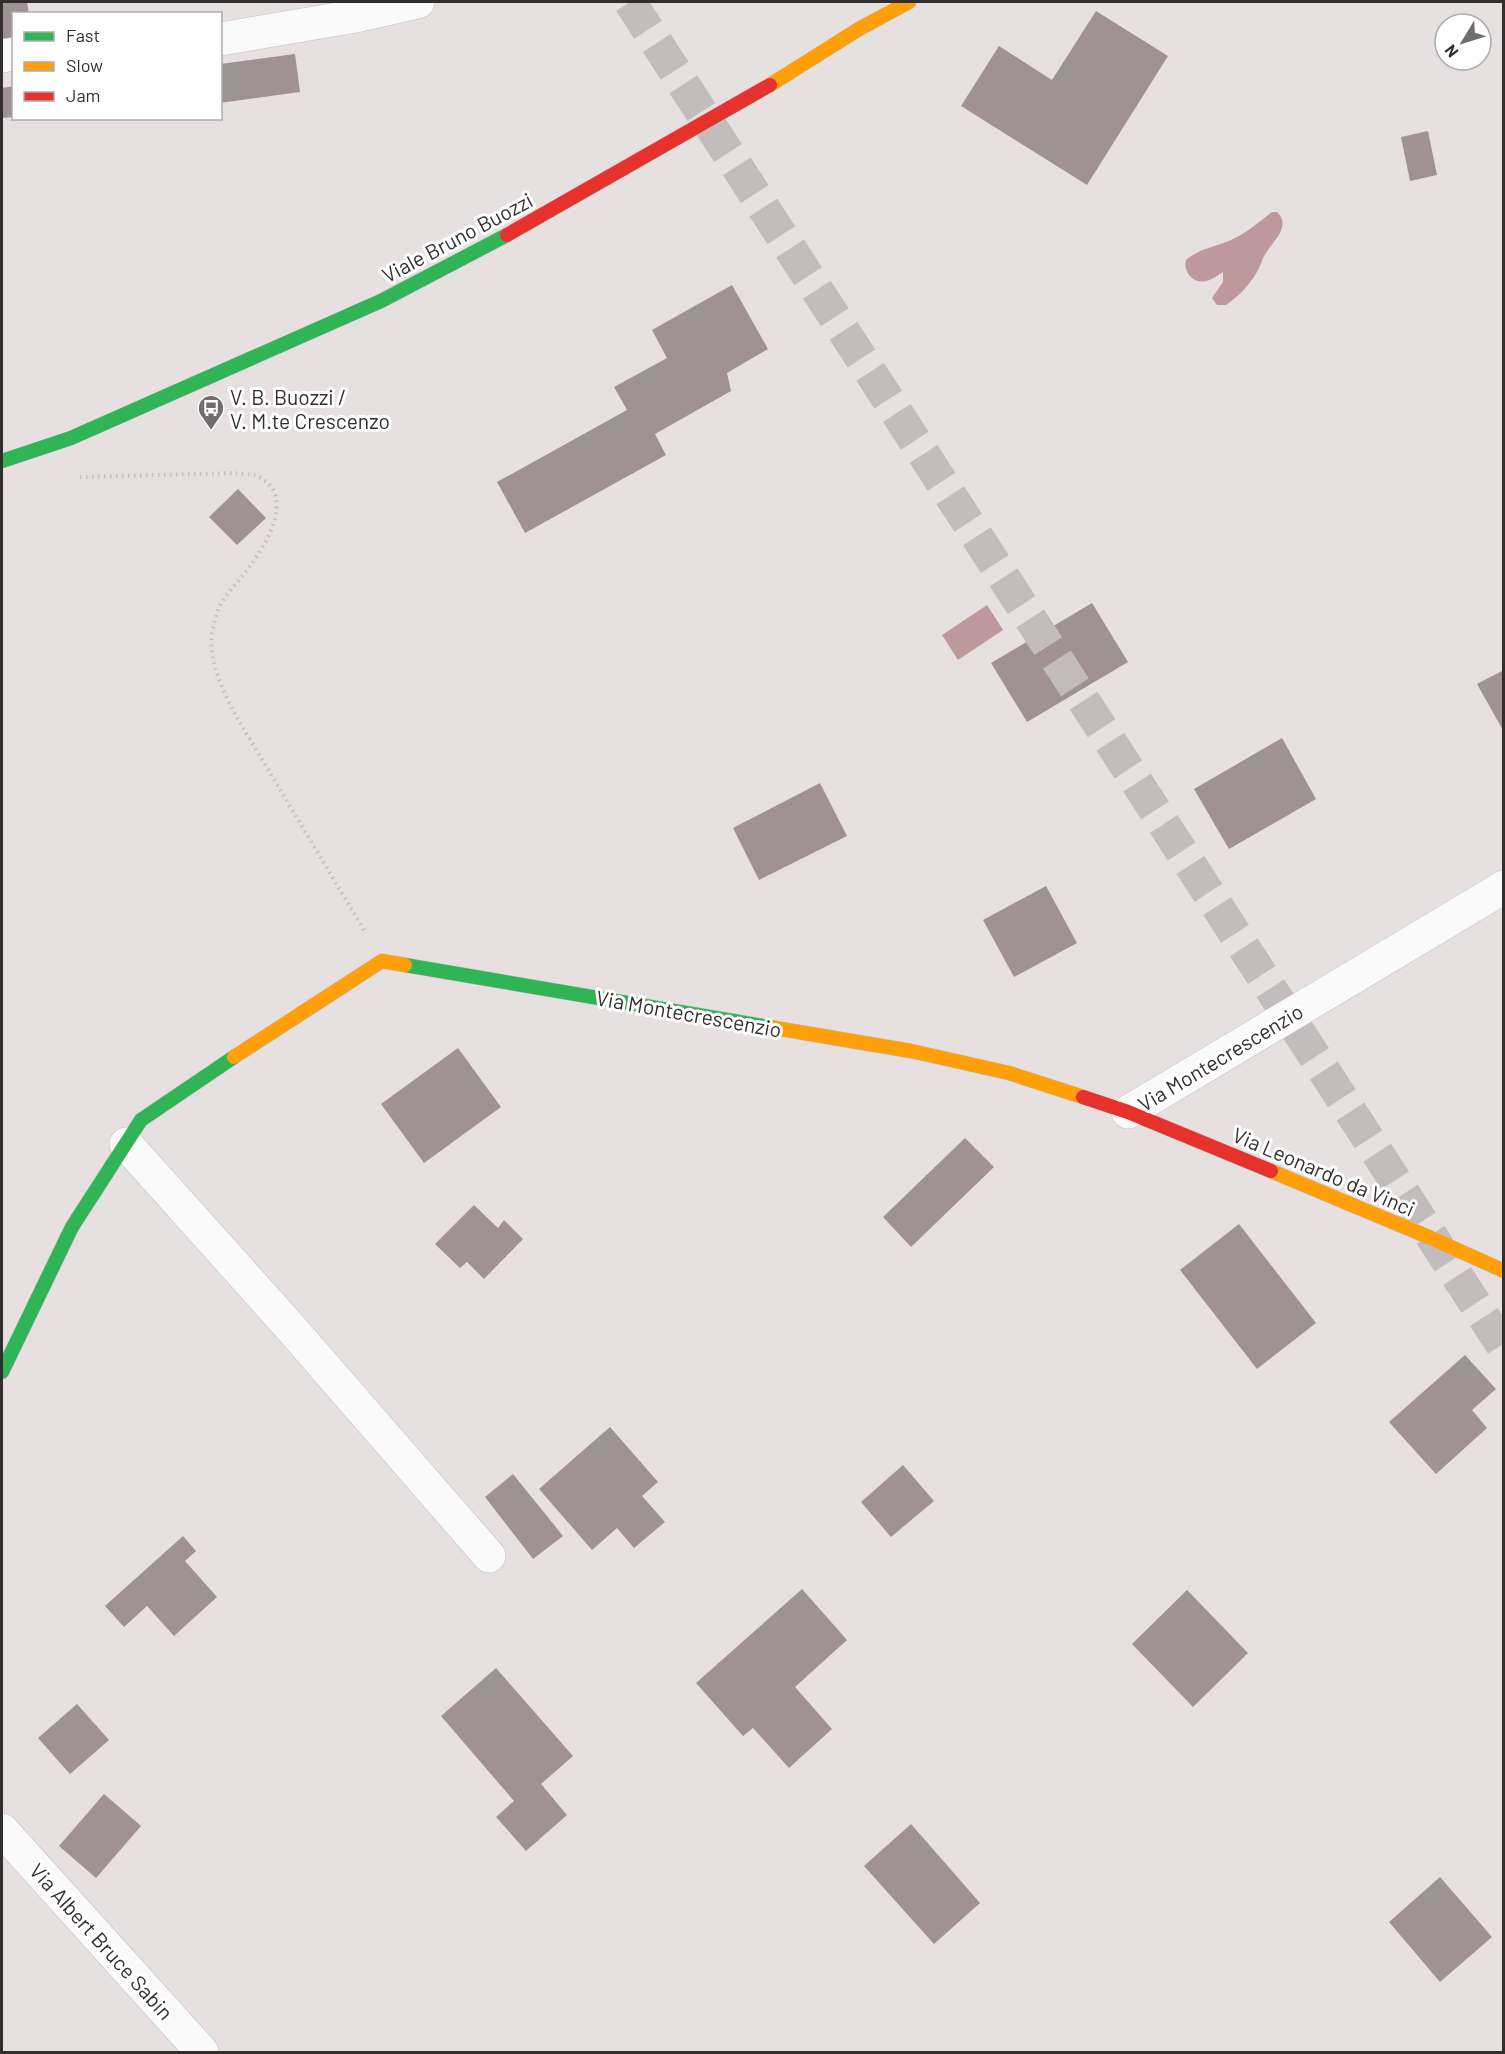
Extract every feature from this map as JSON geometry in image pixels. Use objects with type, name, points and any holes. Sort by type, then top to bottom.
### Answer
[{"type":"street","points":[[222,39],[356,16],[418,2]]},
{"type":"street","name":"Viale Bruno Buozzi","points":[[2,461],[71,438],[381,301],[494,243],[909,2]]},
{"type":"street","name":"Via Montecrescenzio","points":[[382,961],[933,1055],[1009,1073],[1128,1112],[1503,886]]},
{"type":"street","points":[[2,1372],[72,1227],[141,1120],[382,961]]},
{"type":"street","name":"Via Leonardo da Vinci","points":[[1128,1112],[1431,1238],[1503,1271]]},
{"type":"street","points":[[126,1144],[282,1318],[489,1556]]},
{"type":"street","name":"Via Albert Bruce Sabin","points":[[5,1845],[202,2052]]},
{"type":"path","points":[[77,477],[234,473],[255,475],[270,485],[277,500],[276,520],[250,566],[220,605],[212,631],[212,647],[217,672],[236,716],[382,961]]},
{"type":"shaded area","points":[[1272,212],[1277,212],[1281,217],[1283,223],[1280,233],[1244,290],[1226,305],[1217,305],[1212,298],[1223,282],[1223,272],[1213,279],[1197,281],[1187,272],[1186,260],[1238,236]]},
{"type":"shaded area","points":[[987,605],[1003,630],[958,660],[942,635]]},
{"type":"building","points":[[2,2],[27,2],[29,12],[12,12],[12,43],[2,45]]},
{"type":"building","points":[[1096,11],[1168,56],[1087,185],[961,106],[999,46],[1052,80]]},
{"type":"building","points":[[295,54],[300,92],[222,103],[222,64]]},
{"type":"building","points":[[12,86],[12,117],[2,118],[2,88]]},
{"type":"building","points":[[1428,131],[1437,175],[1410,181],[1401,137]]},
{"type":"building","points":[[732,285],[768,349],[727,373],[731,391],[655,434],[666,455],[525,533],[497,482],[627,410],[614,387],[667,358],[652,330]]},
{"type":"building","points":[[238,489],[266,518],[237,545],[209,517]]},
{"type":"building","points":[[1092,603],[1128,662],[1027,722],[991,663]]},
{"type":"building","points":[[1504,670],[1504,732],[1477,684]]},
{"type":"building","points":[[1282,738],[1316,799],[1229,849],[1194,789]]},
{"type":"building","points":[[820,783],[847,836],[759,880],[733,828]]},
{"type":"building","points":[[1046,886],[1077,943],[1014,977],[983,920]]},
{"type":"building","points":[[458,1048],[501,1107],[424,1163],[381,1104]]},
{"type":"building","points":[[965,1138],[994,1167],[911,1247],[883,1217]]},
{"type":"building","points":[[474,1205],[498,1228],[504,1220],[523,1239],[484,1279],[467,1262],[460,1268],[435,1244]]},
{"type":"building","points":[[1239,1224],[1316,1323],[1257,1369],[1180,1270]]},
{"type":"building","points":[[1465,1355],[1496,1389],[1472,1410],[1487,1428],[1436,1474],[1389,1422]]},
{"type":"building","points":[[610,1427],[658,1482],[642,1496],[665,1522],[634,1548],[617,1528],[592,1550],[539,1489]]},
{"type":"building","points":[[903,1465],[934,1501],[891,1537],[861,1502]]},
{"type":"building","points":[[513,1474],[563,1536],[533,1559],[485,1497]]},
{"type":"building","points":[[183,1536],[196,1551],[185,1561],[217,1597],[174,1636],[147,1606],[124,1627],[105,1606]]},
{"type":"building","points":[[802,1589],[847,1640],[795,1687],[832,1729],[789,1768],[753,1728],[743,1736],[696,1683]]},
{"type":"building","points":[[1187,1590],[1248,1653],[1193,1707],[1132,1644]]},
{"type":"building","points":[[496,1668],[573,1756],[541,1784],[567,1815],[526,1851],[496,1817],[514,1801],[441,1716]]},
{"type":"building","points":[[77,1704],[109,1740],[70,1774],[38,1738]]},
{"type":"building","points":[[104,1794],[141,1826],[96,1878],[59,1846]]},
{"type":"building","points":[[911,1824],[980,1903],[934,1944],[864,1866]]},
{"type":"building","points":[[1440,1877],[1492,1937],[1440,1982],[1389,1922]]},
{"type":"tunnel","points":[[630,2],[1504,1348]]},
{"type":"traffic: fast","points":[[2,461],[71,438],[381,301],[507,235]]},
{"type":"traffic: fast","points":[[405,965],[775,1028]]},
{"type":"traffic: fast","points":[[2,1372],[72,1227],[141,1120],[234,1057]]},
{"type":"traffic: slow","points":[[770,85],[859,29],[909,2]]},
{"type":"traffic: slow","points":[[234,1057],[382,961],[405,965]]},
{"type":"traffic: slow","points":[[775,1028],[911,1051],[1009,1073],[1083,1097]]},
{"type":"traffic: slow","points":[[1271,1171],[1504,1271]]},
{"type":"traffic: jam","points":[[507,235],[770,85]]},
{"type":"traffic: jam","points":[[1083,1097],[1128,1112],[1271,1171]]},
{"type":"place","name":"V. B. Buozzi / V. M.te Crescenzo","points":[[211,431]]}]
